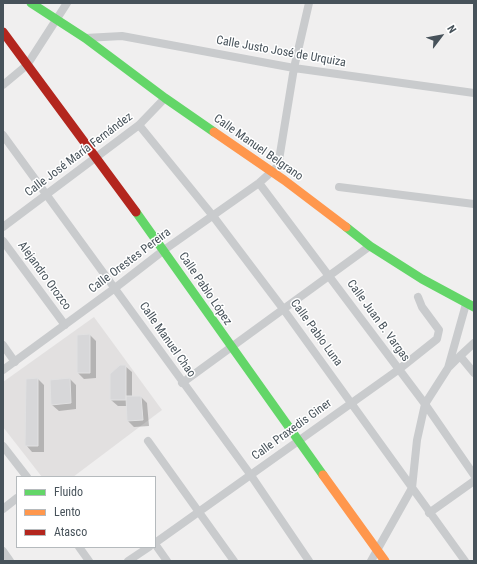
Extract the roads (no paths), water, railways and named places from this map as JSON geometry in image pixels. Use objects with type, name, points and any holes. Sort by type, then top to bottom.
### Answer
[{"type":"street","name":"Calle Manuel Belgrano","points":[[31,3],[85,38],[165,98],[272,172],[370,246],[470,306]]},
{"type":"street","points":[[3,85],[27,65],[57,20],[66,3]]},
{"type":"street","points":[[272,172],[278,166],[280,159],[294,68],[309,3]]},
{"type":"street","name":"Calle Pablo López","points":[[3,32],[164,250],[231,348],[385,561]]},
{"type":"street","name":"Calle Justo José de Urquiza","points":[[85,38],[122,36],[294,68],[474,92]]},
{"type":"street","name":"Calle José María Fernández","points":[[3,227],[139,125],[165,98]]},
{"type":"street","name":"Calle Pablo Luna","points":[[139,125],[213,216],[284,310],[352,402],[465,561]]},
{"type":"street","name":"Calle Manuel Chao","points":[[3,135],[115,288],[182,383],[250,474],[309,561]]},
{"type":"street","name":"Calle Orestes Pereira","points":[[3,370],[164,250],[259,183],[272,172]]},
{"type":"street","name":"Calle Juan B. Vargas","points":[[259,183],[425,404],[474,475]]},
{"type":"street","points":[[339,188],[474,204]]},
{"type":"street","name":"Alejandro Orozco","points":[[3,241],[65,325]]},
{"type":"street","points":[[182,383],[370,246]]},
{"type":"street","name":"Calle Praxedis Giner","points":[[156,542],[199,513],[298,439],[398,370],[437,339],[439,333],[418,297]]},
{"type":"street","points":[[448,368],[470,306]]},
{"type":"street","points":[[371,561],[378,551],[412,488],[417,440],[425,404],[448,368],[474,343]]},
{"type":"street","points":[[3,345],[15,362]]},
{"type":"street","points":[[460,356],[474,373]]},
{"type":"street","points":[[148,441],[234,561]]},
{"type":"street","points":[[3,446],[26,476]]},
{"type":"street","points":[[430,512],[474,481]]},
{"type":"street","points":[[3,509],[16,499]]},
{"type":"street","points":[[156,544],[168,561]]},
{"type":"street","points":[[80,548],[89,561]]},
{"type":"street","points":[[128,561],[148,548]]},
{"type":"street","points":[[3,551],[10,561]]}]
